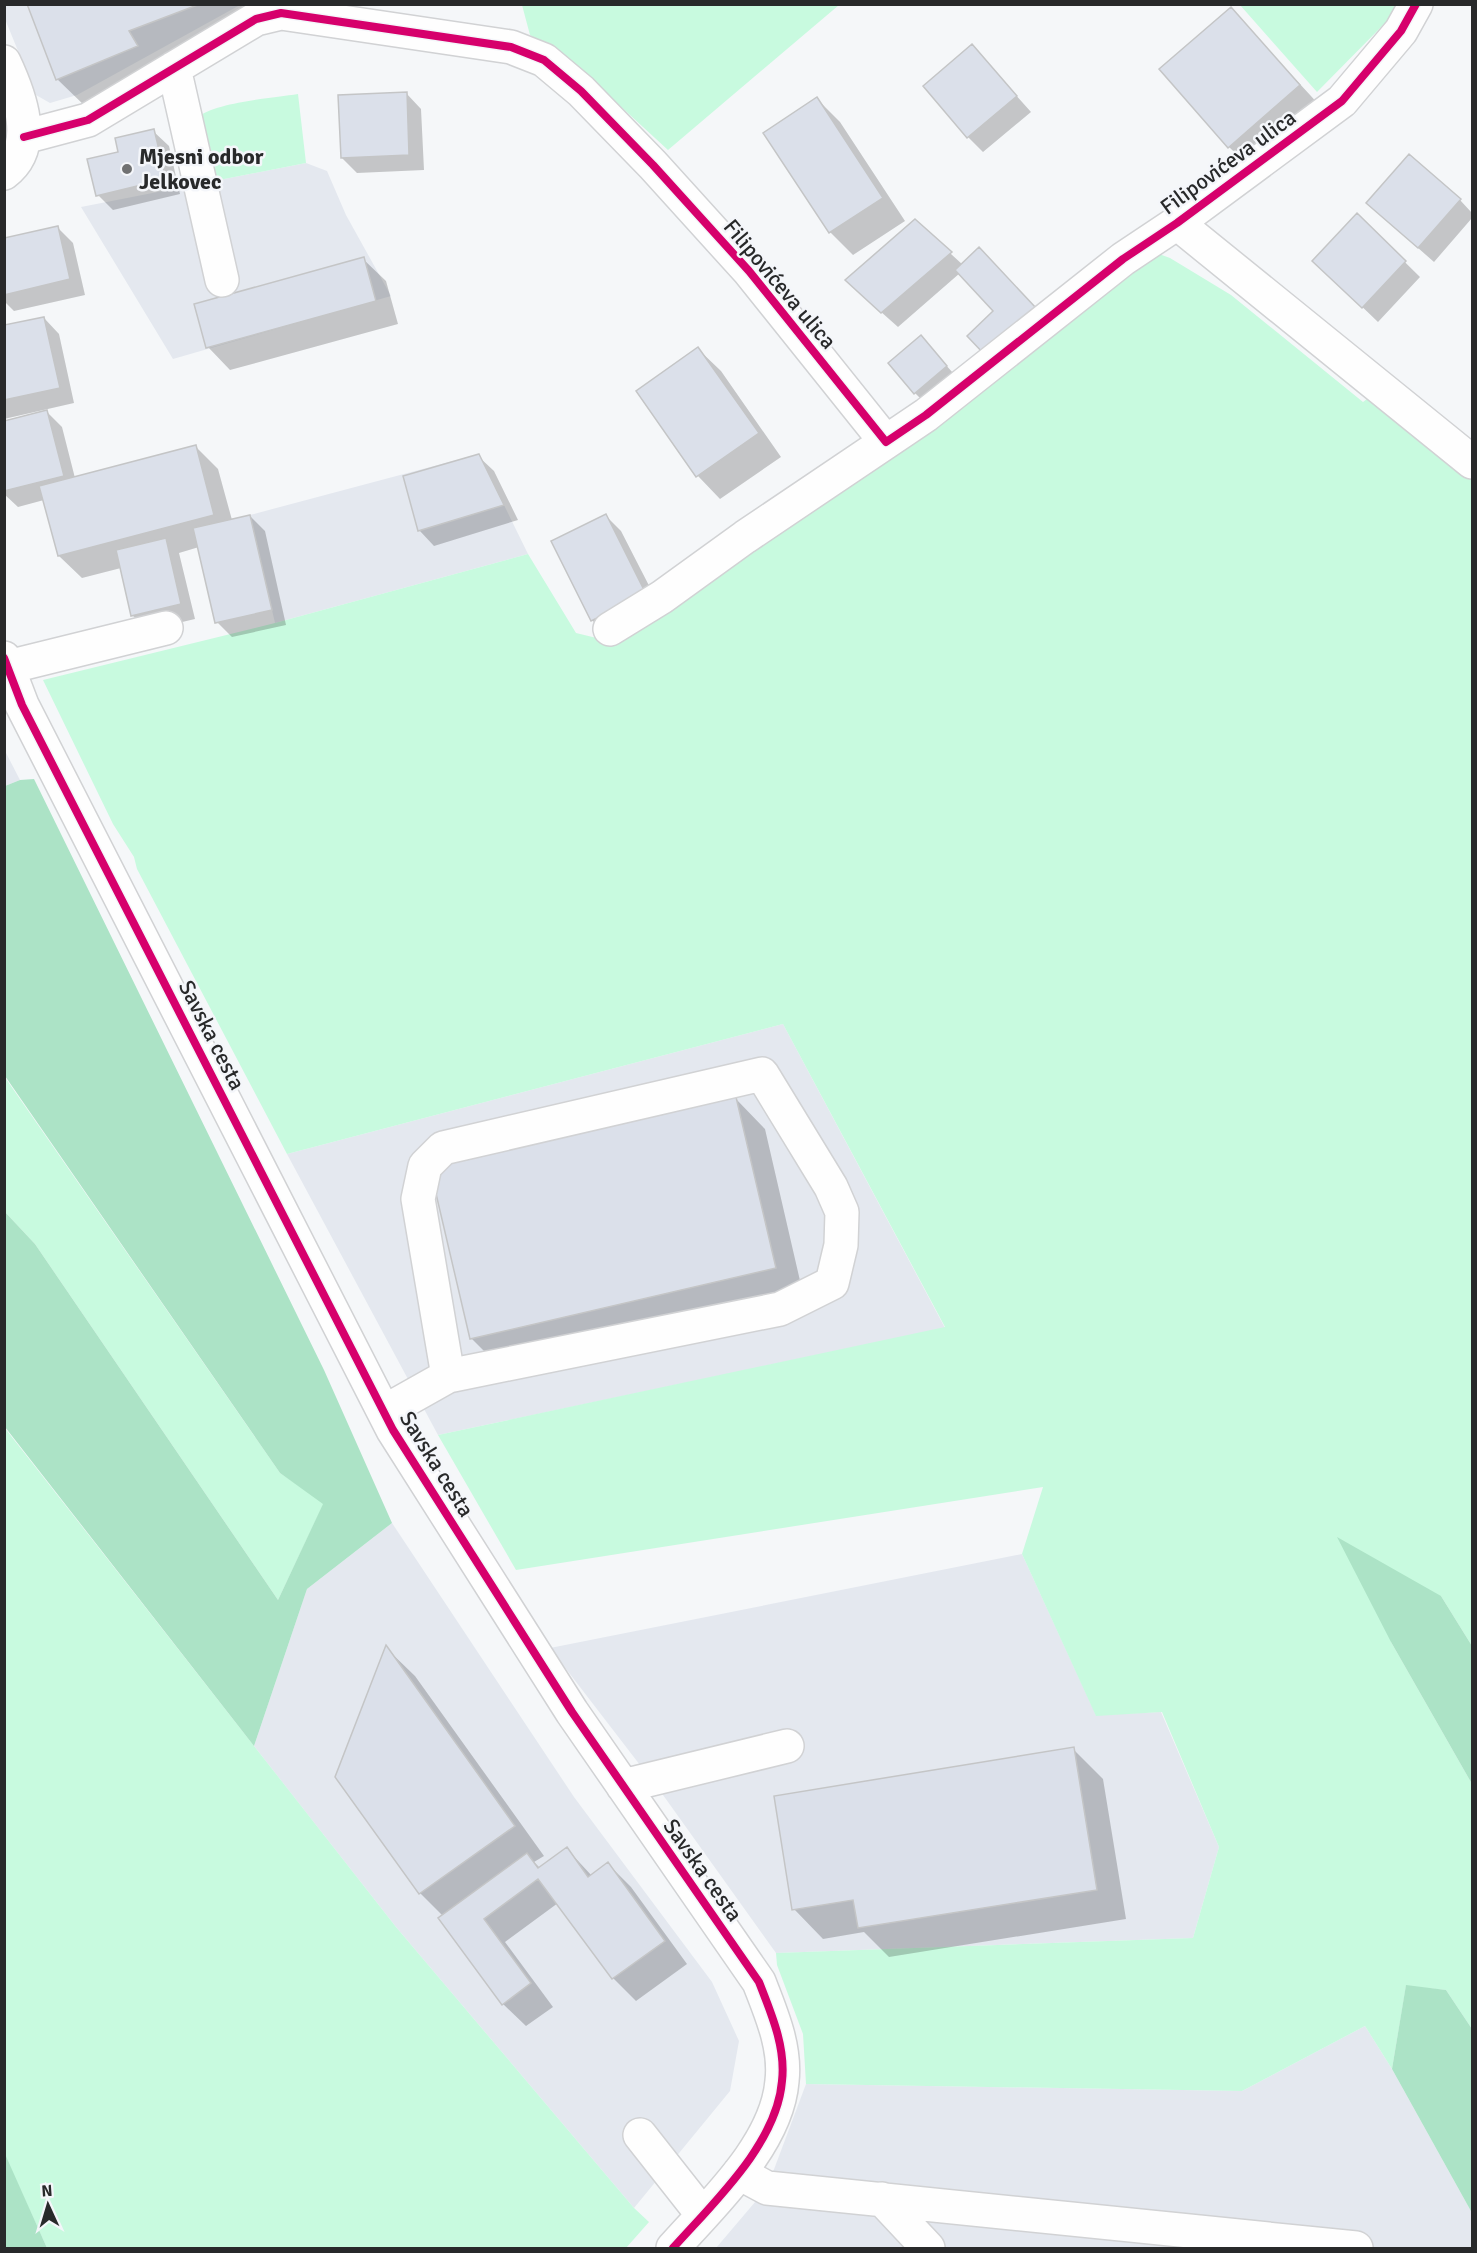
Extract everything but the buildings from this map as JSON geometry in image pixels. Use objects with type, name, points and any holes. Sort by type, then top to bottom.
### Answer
[{"type":"street","name":"Filipovićeva ulica","points":[[610,629],[662,597],[745,537],[926,415],[1123,259],[1178,223],[1342,100],[1401,31],[1416,4]]},
{"type":"street","name":"Filipovićeva ulica","points":[[24,137],[88,120],[256,20],[279,9],[511,47],[544,60],[581,91],[653,165],[741,262],[886,442]]},
{"type":"street","points":[[4,62],[17,90],[24,115],[24,137],[18,156],[4,173]]},
{"type":"street","points":[[174,68],[222,280]]},
{"type":"street","name":"Filipovićeva ulica","points":[[1178,223],[1473,462]]},
{"type":"street","points":[[8,673],[166,628]]},
{"type":"street","name":"Savska cesta","points":[[8,673],[22,705],[393,1430],[565,1702],[759,1982],[780,2046],[783,2079],[778,2108],[739,2174],[673,2248]]},
{"type":"street","points":[[384,1412],[448,1376],[780,1309],[832,1283],[841,1245],[842,1212],[831,1187],[762,1074],[443,1148],[425,1166],[417,1199],[448,1376]]},
{"type":"street","points":[[623,1786],[787,1746]]},
{"type":"street","points":[[639,2135],[703,2215]]},
{"type":"street","points":[[739,2174],[767,2188],[1356,2248]]},
{"type":"street","points":[[882,2199],[928,2248]]},
{"type":"shaded area","points":[[4,5],[240,5],[77,95],[50,103],[36,95],[5,19]]},
{"type":"shaded area","points":[[306,163],[327,171],[346,215],[391,296],[173,359],[81,207]]},
{"type":"shaded area","points":[[479,454],[528,554],[275,623],[250,515]]},
{"type":"shaded area","points":[[4,749],[20,780],[5,786],[4,786]]},
{"type":"shaded area","points":[[783,1024],[945,1328],[438,1435],[287,1154]]},
{"type":"shaded area","points":[[392,1523],[574,1797],[712,1982],[739,2041],[730,2091],[634,2208],[396,1927],[254,1746],[307,1589]]},
{"type":"shaded area","points":[[1022,1554],[1096,1715],[1161,1712],[1219,1847],[1193,1938],[776,1953],[663,1795],[550,1648]]},
{"type":"shaded area","points":[[1365,2026],[1392,2069],[1472,2213],[1472,2248],[716,2248],[767,2188],[806,2084],[1242,2091]]},
{"type":"green space","points":[[522,5],[839,5],[668,150],[568,58],[530,35]]},
{"type":"green space","points":[[1240,5],[1398,5],[1392,16],[1317,92]]},
{"type":"green space","points":[[298,94],[306,163],[209,182],[196,118],[230,104]]},
{"type":"green space","points":[[1159,254],[1170,258],[1231,295],[1363,402],[1371,396],[1472,474],[1472,1646],[1441,1596],[1391,1642],[1472,1784],[1472,2029],[1446,1990],[1406,1986],[1392,2069],[1365,2026],[1242,2091],[806,2084],[803,2034],[777,1965],[776,1953],[1193,1938],[1219,1847],[1162,1712],[1096,1716],[1022,1554],[1043,1487],[516,1570],[438,1435],[945,1327],[783,1024],[287,1154],[137,869],[134,857],[113,824],[43,680],[275,623],[528,554],[576,633],[609,641]]},
{"type":"green space","points":[[34,779],[324,1370],[392,1523],[307,1589],[254,1746],[5,1427],[5,1212],[35,1244],[278,1600],[323,1504],[280,1473],[5,1076],[5,786],[20,780]]},
{"type":"green space","points":[[4,1076],[280,1473],[324,1503],[278,1600],[35,1244],[5,1212]]},
{"type":"green space","points":[[4,1427],[396,1927],[634,2208],[649,2222],[626,2248],[47,2248],[4,2154]]},
{"type":"green space","points":[[1337,1537],[1441,1596],[1472,1646],[1472,1784],[1391,1642]]},
{"type":"green space","points":[[1406,1985],[1446,1990],[1472,2029],[1472,2213],[1392,2069]]},
{"type":"green space","points":[[5,2154],[47,2248],[5,2248]]},
{"type":"cycle path","points":[[24,137],[88,120],[256,19],[281,13],[511,47],[544,60],[581,91],[653,165],[749,271],[886,442],[926,415],[1123,259],[1177,223],[1342,101],[1401,31],[1416,4]]},
{"type":"cycle path","points":[[4,658],[22,705],[393,1430],[572,1712],[759,1982],[780,2043],[783,2068],[778,2104],[756,2150],[741,2171],[673,2248]]},
{"type":"place","name":"Mjesni odbor Jelkovec","points":[[127,169]]}]
